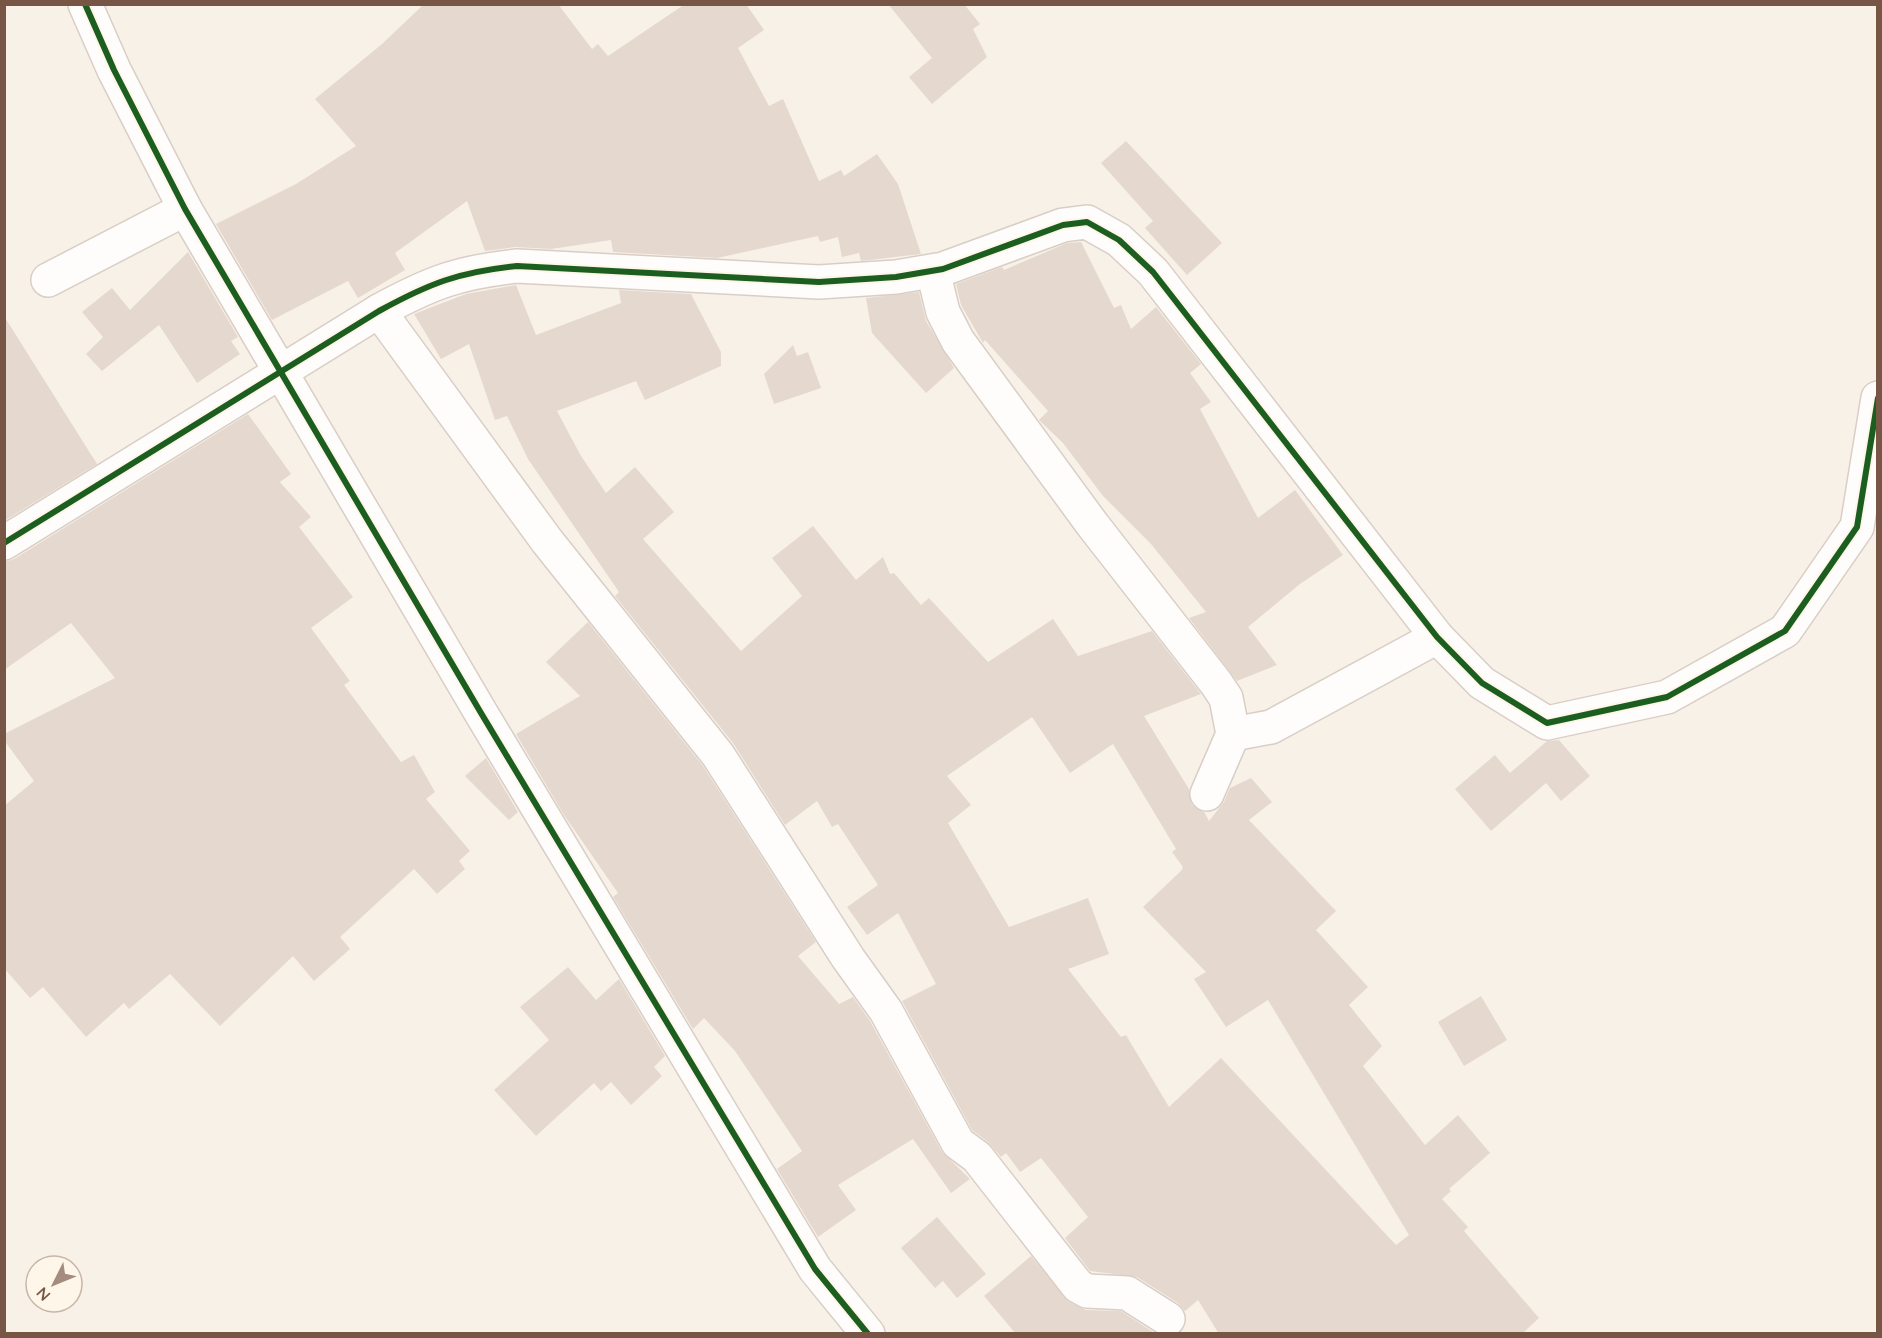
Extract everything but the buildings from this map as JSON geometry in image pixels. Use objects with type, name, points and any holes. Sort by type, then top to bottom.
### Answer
[{"type":"street","points":[[85,4],[114,70],[184,209],[281,374],[487,723],[815,1269],[868,1334]]},
{"type":"street","points":[[48,280],[184,209]]},
{"type":"street","points":[[4,543],[281,374],[379,311],[422,288],[472,271],[517,266],[819,282],[896,277],[933,271],[1063,225],[1087,222],[1119,240],[1153,272],[1437,637],[1482,683],[1547,723],[1666,697],[1785,631],[1857,527],[1878,398]]},
{"type":"street","points":[[933,271],[943,312],[957,341],[1092,524],[1226,699],[1233,734],[1207,794]]},
{"type":"street","points":[[379,311],[547,541],[718,754],[848,958],[886,1011],[958,1143],[977,1158],[1078,1286],[1088,1291],[1127,1293],[1168,1319]]},
{"type":"street","points":[[1233,734],[1271,727],[1437,637]]},
{"type":"cycle path","points":[[85,4],[114,70],[185,209],[481,713],[815,1269],[868,1334]]},
{"type":"cycle path","points":[[4,543],[379,311],[414,293],[461,275],[517,266],[819,282],[896,277],[943,269],[1063,225],[1087,222],[1119,240],[1153,272],[1437,637],[1482,683],[1547,723],[1667,697],[1785,631],[1857,527],[1878,398]]}]
